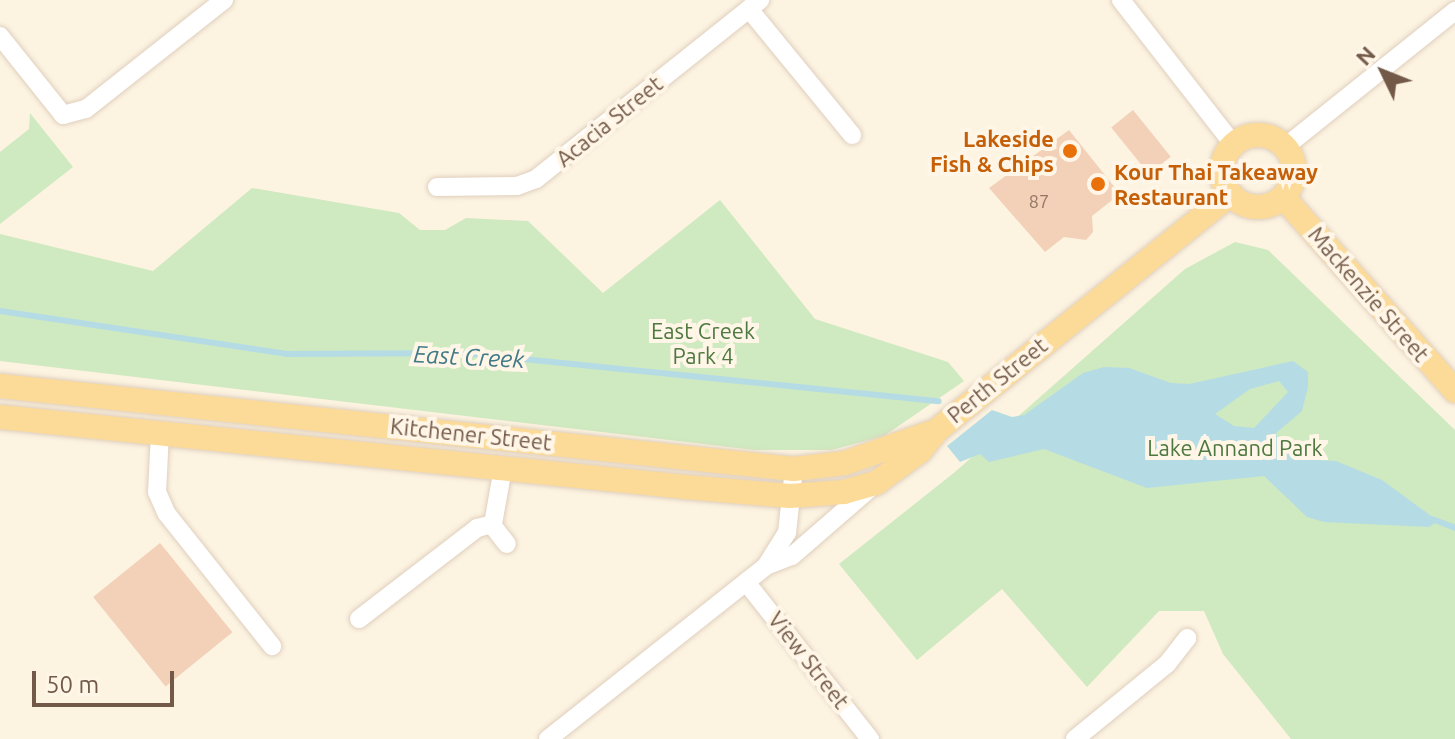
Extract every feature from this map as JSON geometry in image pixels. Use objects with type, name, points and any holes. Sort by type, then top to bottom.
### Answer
[{"type":"main road","points":[[1260,135],[1285,147],[1294,176],[1283,197],[1252,206],[1231,194],[1223,174],[1234,145],[1260,135]]},
{"type":"main road","name":"Perth Street","points":[[876,483],[920,451],[936,431],[977,397],[1231,194]]},
{"type":"main road","name":"Mackenzie Street","points":[[1283,197],[1455,391]]},
{"type":"main road","name":"Kitchener Street","points":[[0,386],[794,469],[845,463],[936,431]]},
{"type":"main road","name":"Kitchener Street","points":[[0,417],[790,496],[844,492],[876,483]]},
{"type":"street","points":[[0,36],[63,115],[86,109],[224,0]]},
{"type":"street","points":[[1121,0],[1234,145]]},
{"type":"street","points":[[754,4],[852,135]]},
{"type":"street","name":"Acacia Street","points":[[437,187],[517,186],[536,179],[754,4]]},
{"type":"street","points":[[1285,147],[1455,11]]},
{"type":"street","points":[[160,433],[157,492],[167,514],[272,646]]},
{"type":"street","points":[[503,468],[492,525],[507,544]]},
{"type":"street","name":"Perth Street","points":[[766,566],[787,533],[794,469]]},
{"type":"street","name":"Perth Street","points":[[548,739],[766,566],[792,556],[876,483]]},
{"type":"street","points":[[359,619],[477,528],[492,525]]},
{"type":"street","name":"View Street","points":[[746,582],[870,739]]},
{"type":"street","points":[[1075,739],[1167,664],[1187,638]]},
{"type":"green space","points":[[30,113],[73,167],[0,224],[0,152],[29,129]]},
{"type":"green space","name":"East Creek Park 4","points":[[252,188],[399,213],[420,230],[445,230],[466,218],[528,221],[603,293],[720,200],[815,319],[948,362],[964,381],[884,436],[832,450],[754,450],[0,361],[0,234],[153,271]]},
{"type":"green space","name":"Lake Annand Park","points":[[1235,242],[1268,250],[1455,430],[1455,739],[1291,739],[1223,654],[1204,611],[1159,611],[1087,687],[1002,589],[917,660],[839,564],[955,472],[1185,269]]},
{"type":"water","points":[[1293,361],[1308,372],[1308,387],[1302,411],[1276,433],[1281,449],[1298,459],[1336,461],[1382,480],[1438,521],[1429,527],[1324,522],[1307,517],[1264,476],[1147,488],[1044,449],[989,462],[980,454],[960,462],[947,446],[992,410],[1012,417],[1024,415],[1083,373],[1104,367],[1129,368],[1171,383],[1189,384]],"holes":[[[1279,381],[1288,392],[1254,428],[1234,426],[1215,414],[1250,389]]]},
{"type":"building","points":[[1133,110],[1171,157],[1149,174],[1111,128]]},
{"type":"building","points":[[1069,130],[1120,194],[1092,216],[1093,232],[1086,240],[1064,237],[1045,252],[989,188]]},
{"type":"building","points":[[160,543],[232,632],[166,686],[93,597]]},
{"type":"waterway","name":"East Creek","points":[[0,311],[287,354],[464,353],[939,401]]},
{"type":"waterway","name":"East Creek","points":[[1432,519],[1455,528]]},
{"type":"place","name":"Lakeside Fish & Chips","points":[[1070,151]]},
{"type":"place","name":"Kour Thai Takeaway Restaurant","points":[[1098,184]]}]
